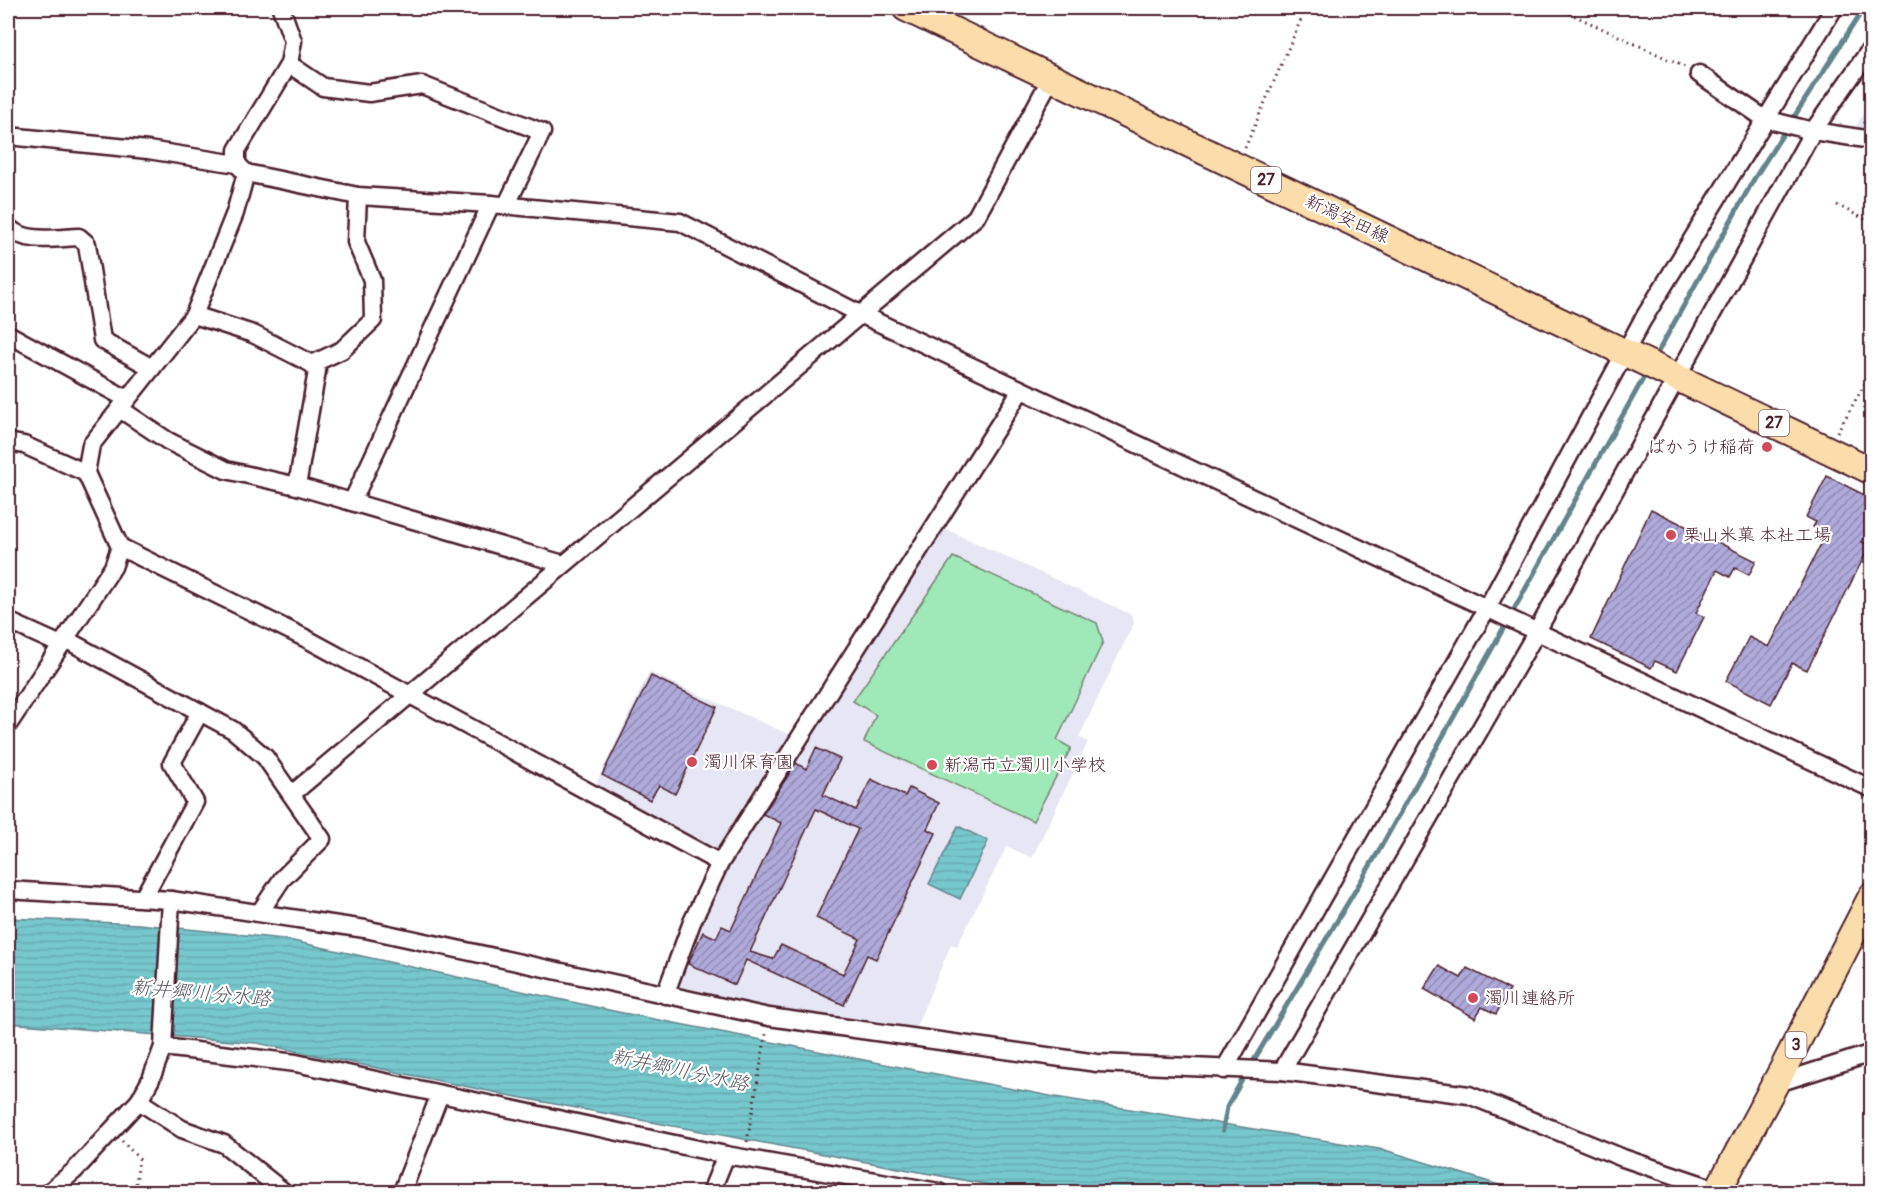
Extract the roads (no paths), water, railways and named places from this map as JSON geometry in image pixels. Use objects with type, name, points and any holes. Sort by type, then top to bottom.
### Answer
[{"type":"main road","name":"新潟安田線","points":[[906,8],[1627,351]]},
{"type":"main road","name":"27","points":[[1627,351],[1872,471]]},
{"type":"main road","name":"3","points":[[1717,1191],[1872,896]]},
{"type":"street","points":[[281,8],[293,41],[289,64],[237,150],[241,169],[235,213],[194,315],[91,445],[86,473],[120,547],[410,693],[720,863]]},
{"type":"street","points":[[1224,1070],[1490,610],[1642,321],[1834,8]]},
{"type":"street","points":[[1282,1071],[1813,131],[1872,47]]},
{"type":"street","points":[[289,64],[323,87],[369,93],[422,85],[542,132],[499,205],[352,502]]},
{"type":"street","points":[[1699,74],[1765,119],[1813,131],[1872,140]]},
{"type":"street","points":[[292,794],[976,217],[1052,78]]},
{"type":"street","points":[[8,136],[148,150],[358,196],[499,205],[680,222],[860,314],[1872,789]]},
{"type":"street","points":[[312,364],[342,350],[374,320],[372,280],[356,242],[358,196]]},
{"type":"street","points":[[8,227],[34,239],[79,237],[87,244],[102,340],[152,368]]},
{"type":"street","points":[[194,315],[253,334],[312,364],[317,371],[297,486]]},
{"type":"street","points":[[8,334],[124,404],[168,441],[226,470],[297,486],[563,564]]},
{"type":"street","points":[[665,995],[692,922],[720,863],[1021,390]]},
{"type":"street","points":[[8,442],[24,445],[86,473]]},
{"type":"street","points":[[8,725],[113,567],[120,547]]},
{"type":"street","points":[[8,621],[63,642],[200,712],[233,730],[265,758],[322,839],[282,879],[260,912]]},
{"type":"street","points":[[143,898],[195,802],[172,763],[200,712]]},
{"type":"street","points":[[8,891],[171,900],[365,929],[770,1017],[1086,1061],[1224,1070],[1282,1071],[1469,1095],[1623,1158],[1717,1191]]},
{"type":"street","points":[[49,1192],[74,1172],[110,1129],[139,1101],[164,1041],[171,900]]},
{"type":"street","points":[[164,1041],[296,1063],[726,1155],[939,1192]]},
{"type":"street","points":[[1775,1084],[1872,1053]]},
{"type":"street","points":[[402,1192],[440,1094]]},
{"type":"street","points":[[139,1101],[182,1129],[224,1144],[284,1192]]},
{"type":"street","points":[[711,1192],[726,1155]]},
{"type":"water","points":[[958,826],[988,841],[960,899],[929,884]]},
{"type":"water","name":"新井郷川分水路","points":[[8,918],[139,924],[284,939],[618,1012],[1055,1097],[1385,1150],[1522,1192],[1027,1192],[517,1097],[257,1043],[8,1023]]},
{"type":"waterway","points":[[1654,359],[1754,179],[1864,8]]},
{"type":"waterway","points":[[1251,1065],[1377,854],[1648,370]]},
{"type":"waterway","points":[[1223,1130],[1227,1107],[1246,1073]]},
{"type":"place","name":"ばかうけ稲荷","points":[[1767,447]]},
{"type":"place","name":"栗山米菓 本社工場","points":[[1671,535]]},
{"type":"place","name":"濁川保育園","points":[[692,762]]},
{"type":"place","name":"新潟市立濁川小学校","points":[[932,765]]},
{"type":"place","name":"濁川連絡所","points":[[1473,998]]}]
